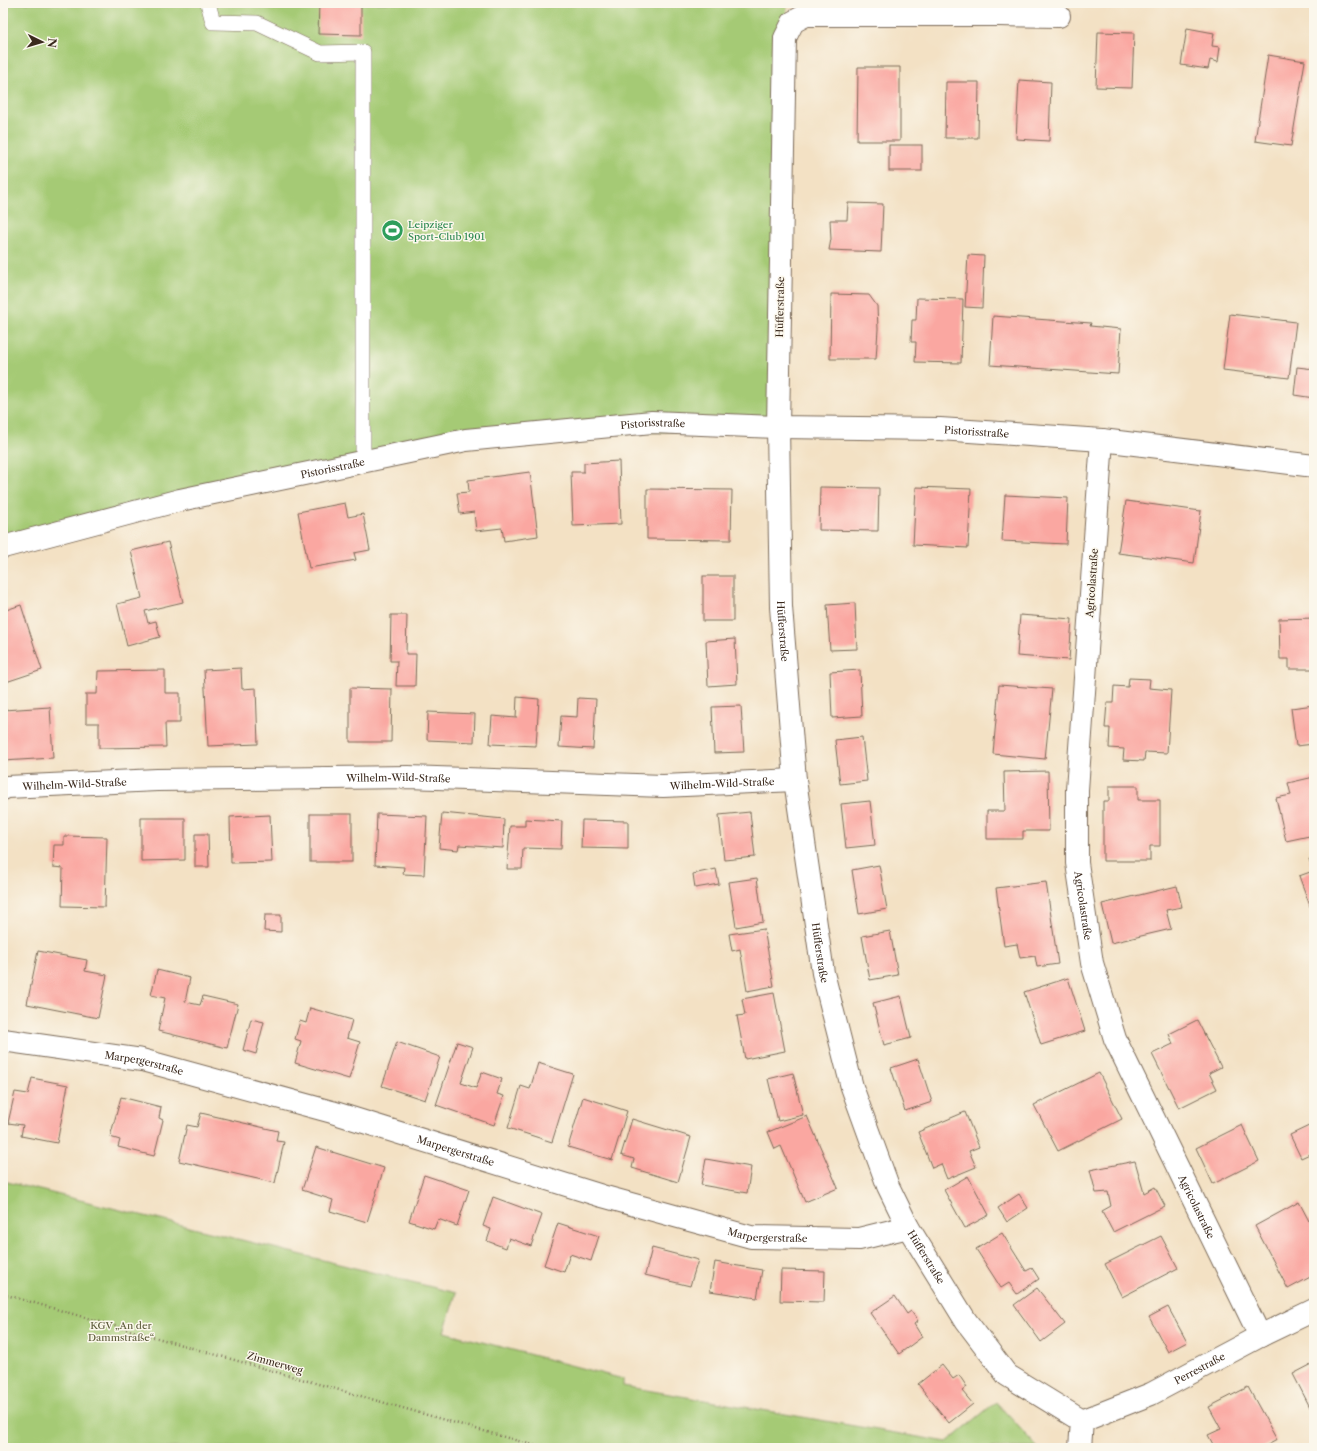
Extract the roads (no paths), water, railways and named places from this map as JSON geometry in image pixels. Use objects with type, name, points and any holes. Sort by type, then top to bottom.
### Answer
[{"type":"street","name":"Hüfferstraße","points":[[1059,16],[1002,9],[806,16],[793,22],[785,38],[778,427],[781,607],[795,780],[823,973],[852,1087],[888,1186],[908,1227],[966,1321],[1007,1375],[1082,1421]]},
{"type":"street","name":"Pistorisstraße","points":[[3,547],[180,500],[466,440],[652,422],[778,427],[940,429],[1102,440],[1314,466]]},
{"type":"street","name":"Agricolastraße","points":[[1102,440],[1077,790],[1077,863],[1092,963],[1115,1039],[1260,1336]]},
{"type":"street","name":"Wilhelm-Wild-Straße","points":[[3,789],[7,787],[157,780],[408,777],[663,786],[795,780]]},
{"type":"street","name":"Marpergerstraße","points":[[3,1040],[142,1060],[332,1112],[602,1196],[751,1237],[859,1239],[908,1227]]},
{"type":"street","name":"Perrestraße","points":[[1082,1421],[1151,1394],[1260,1336],[1314,1310]]},
{"type":"street","points":[[1080,1448],[1082,1421]]},
{"type":"lane","points":[[208,3],[213,22],[257,23],[320,52],[363,52],[363,462]]},
{"type":"place","name":"Leipziger Sport-Club 1901","points":[[392,230]]},
{"type":"park label","name":"KGV „An der Dammstraße“","points":[[121,1330]]}]
